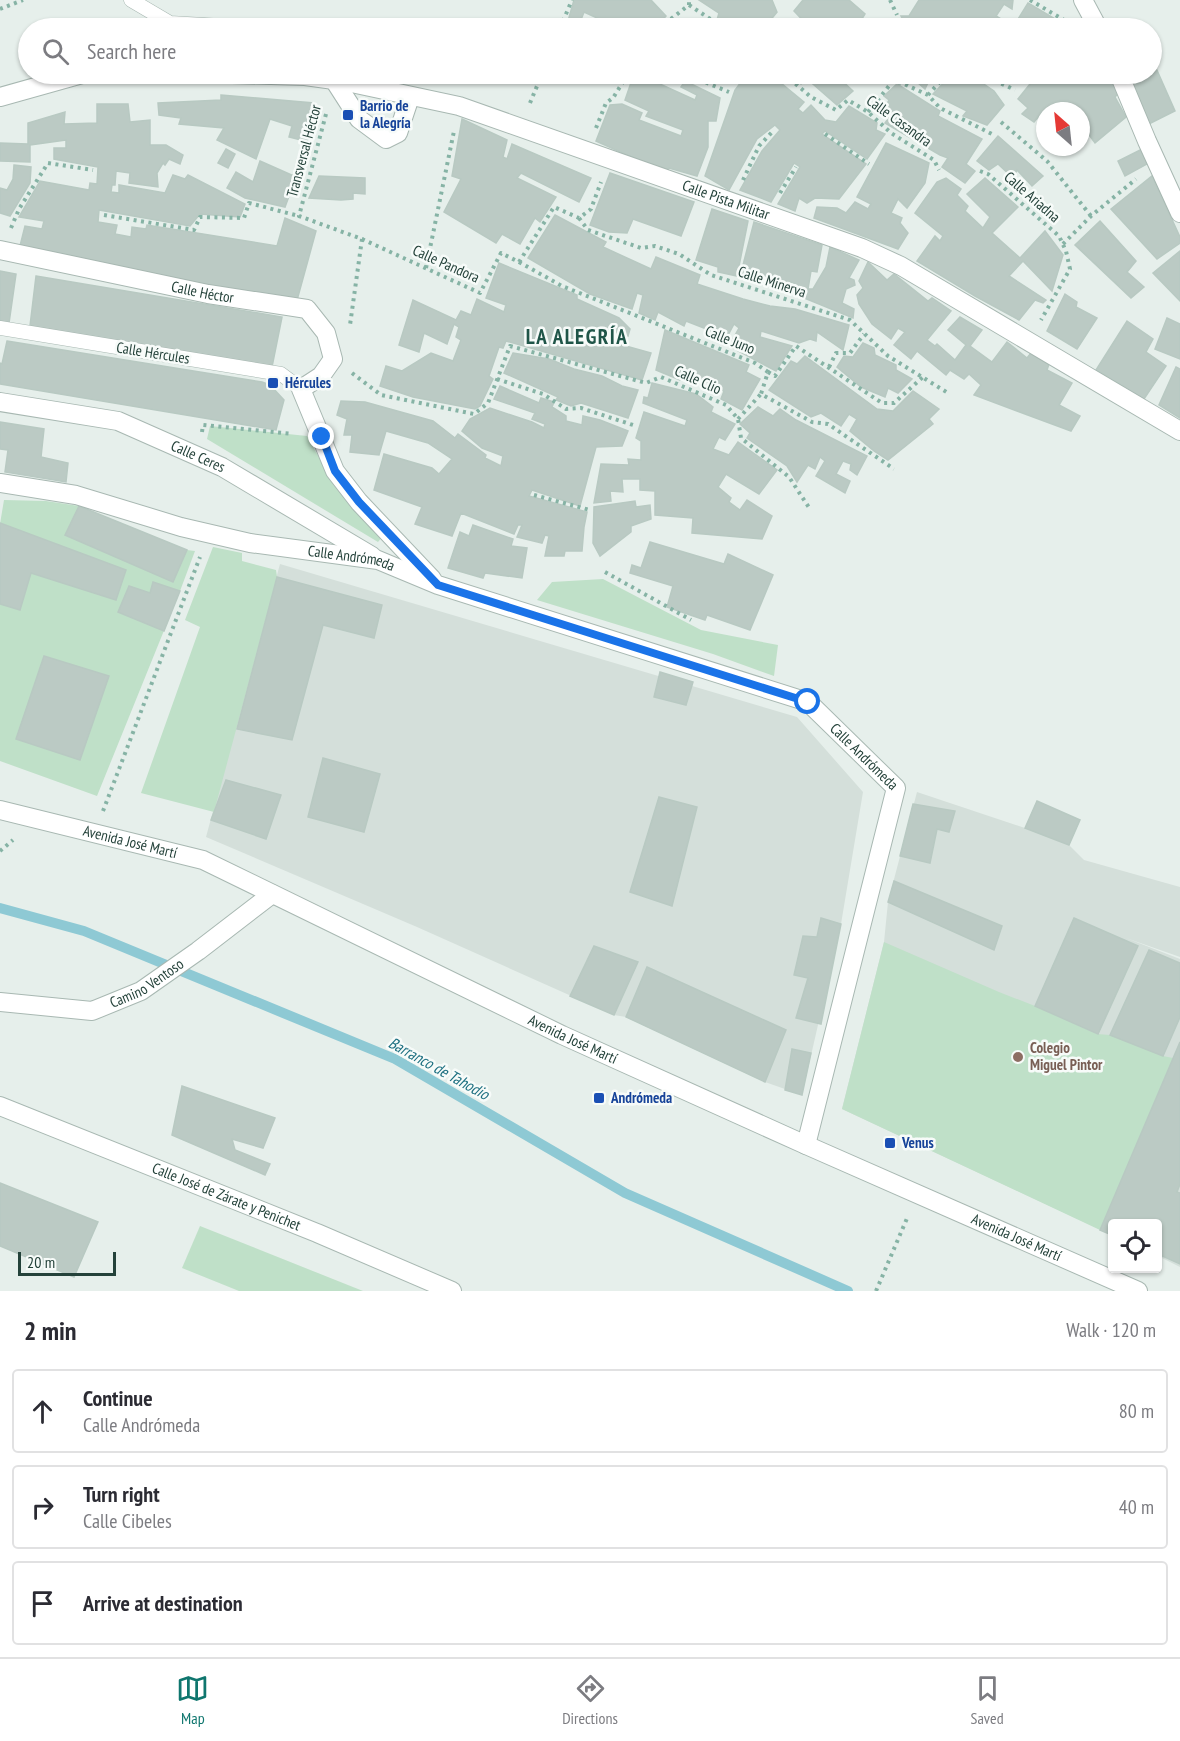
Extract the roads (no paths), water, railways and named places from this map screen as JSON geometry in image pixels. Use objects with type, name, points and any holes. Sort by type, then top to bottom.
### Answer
[{"type":"street","points":[[1083,0],[1093,18]]},
{"type":"street","points":[[0,97],[46,84]]},
{"type":"street","points":[[336,84],[359,120],[386,139],[398,132],[410,97]]},
{"type":"street","name":"Calle Pista Militar","points":[[356,84],[459,106],[862,248],[901,266],[1180,431]]},
{"type":"street","points":[[1123,84],[1180,213]]},
{"type":"street","name":"Calle Héctor","points":[[0,250],[208,294],[308,309],[326,333],[333,359],[321,376],[301,388]]},
{"type":"street","points":[[301,388],[335,471],[359,502],[438,585]]},
{"type":"street","name":"Calle Ceres","points":[[0,402],[118,421],[222,466],[378,560]]},
{"type":"street","name":"Calle Andrómeda","points":[[0,483],[76,495],[181,527],[250,543],[378,560],[438,585],[808,702],[896,788],[806,1145]]},
{"type":"street","name":"Avenida José Martí","points":[[0,810],[203,860],[562,1035],[1138,1291]]},
{"type":"street","name":"Camino Ventoso","points":[[0,1002],[92,1011],[141,991],[272,894]]},
{"type":"street","name":"Calle José de Zárate y Penichet","points":[[0,1106],[317,1233],[452,1291]]},
{"type":"lane","points":[[131,0],[162,18]]},
{"type":"lane","name":"Calle Hércules","points":[[0,328],[281,374],[301,388]]},
{"type":"waterway","name":"Barranco de Tahodio","points":[[0,908],[84,931],[395,1059],[625,1193],[848,1291]]},
{"type":"place","name":"Barrio de la Alegría","points":[[348,115]]},
{"type":"place","name":"Hércules","points":[[273,383]]},
{"type":"place","name":"Colegio Miguel Pintor","points":[[1018,1057]]},
{"type":"place","name":"Andrómeda","points":[[599,1098]]},
{"type":"place","name":"Venus","points":[[890,1143]]},
{"type":"district","name":"LA ALEGRÍA","points":[[577,337]]}]
